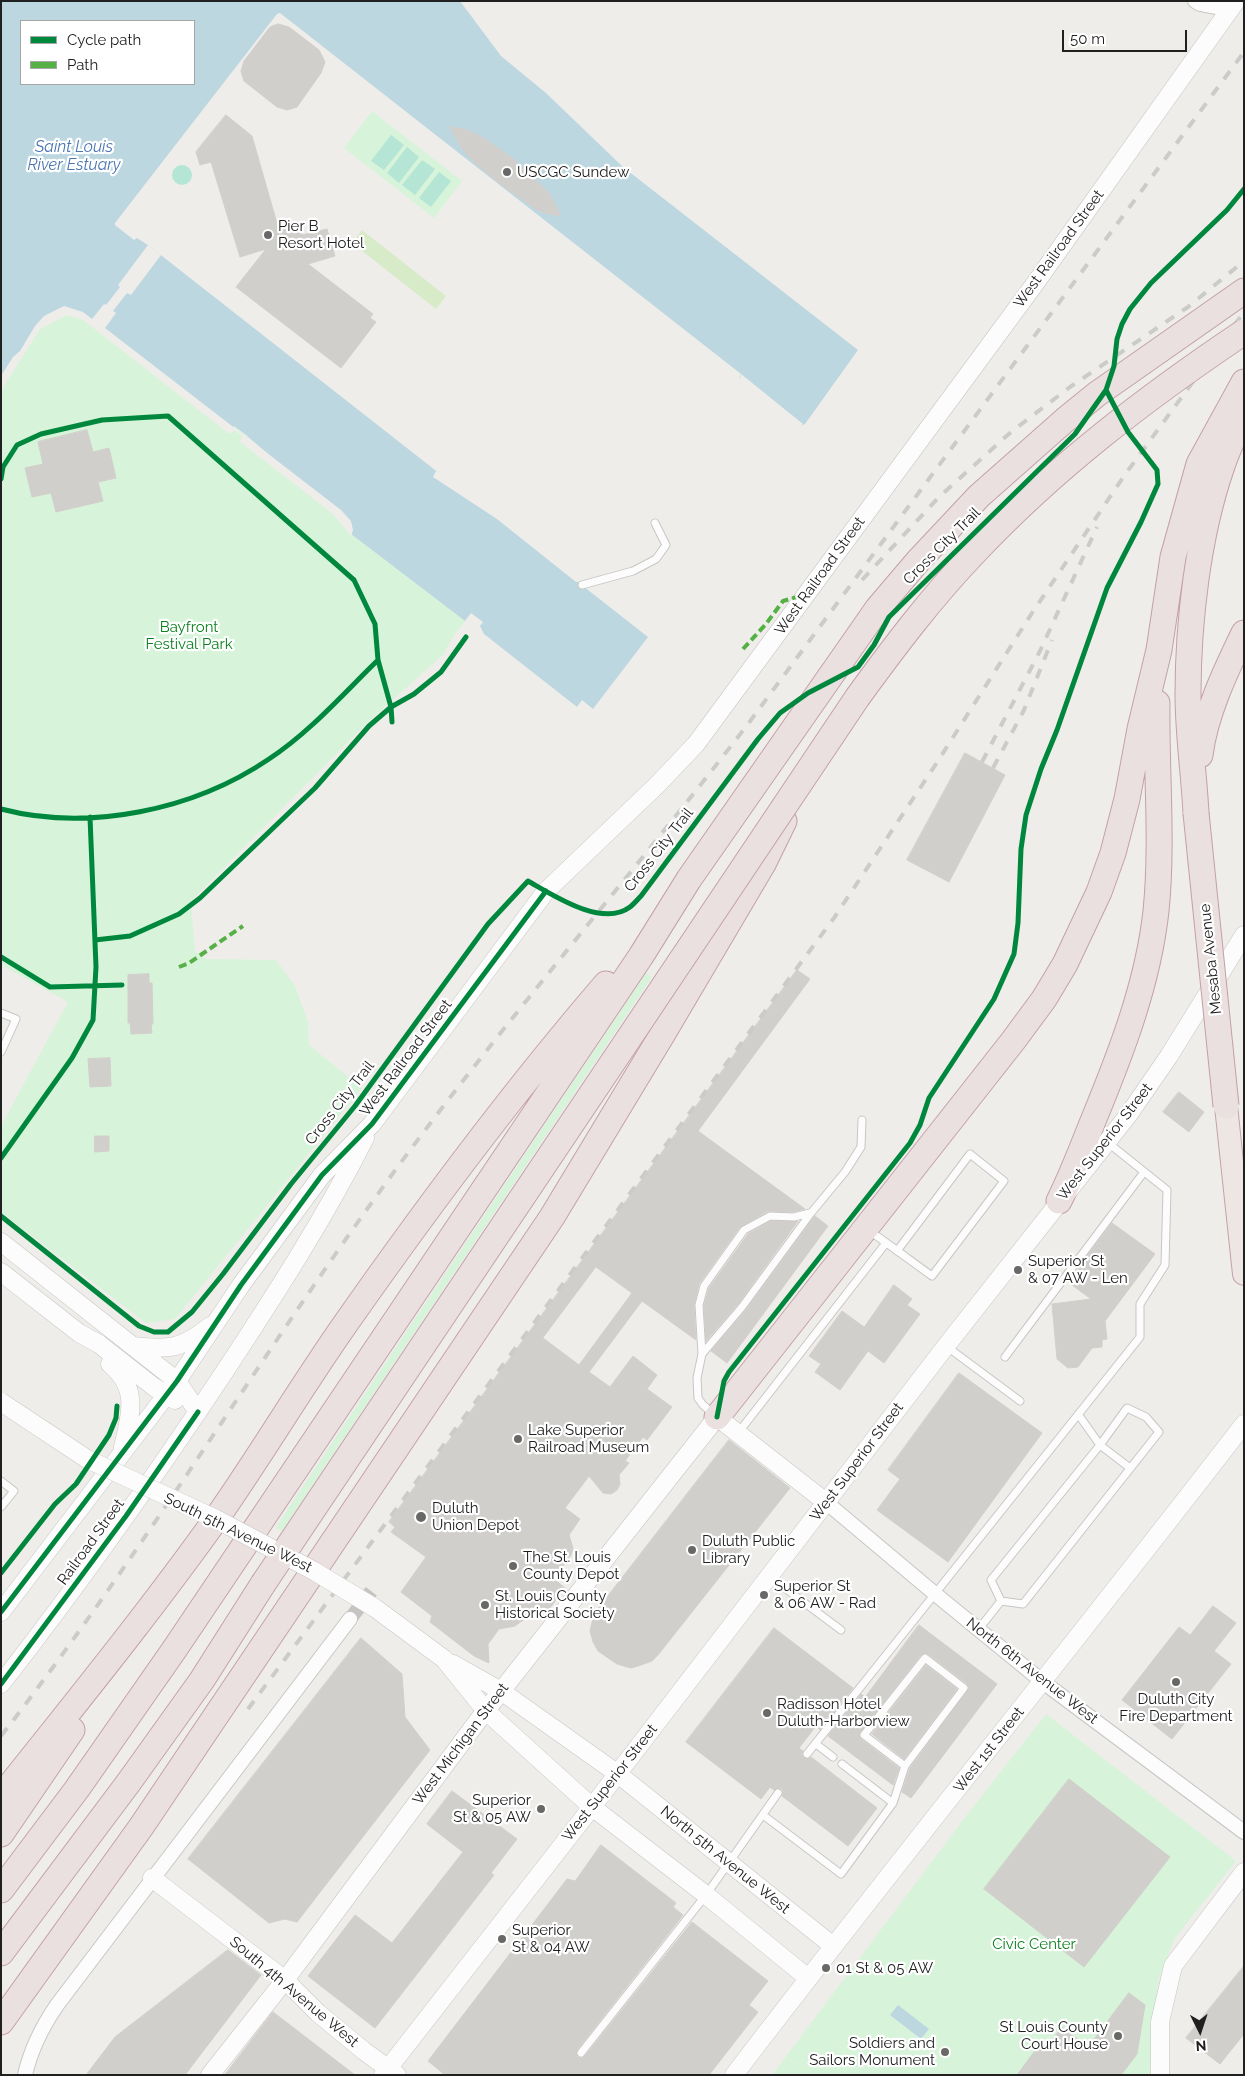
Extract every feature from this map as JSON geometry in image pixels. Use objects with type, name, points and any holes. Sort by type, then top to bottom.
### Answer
[{"type":"highway","points":[[1,1890],[77,1789],[232,1563],[641,956],[668,912],[878,608],[951,525],[1008,469],[1096,394],[1244,291]]},
{"type":"highway","points":[[1,1953],[202,1680],[263,1584],[857,698],[909,628],[973,554],[1004,522],[1068,463],[1132,410],[1244,332]]},
{"type":"highway","points":[[717,1417],[1013,1041],[1044,999],[1065,964],[1099,892],[1113,853],[1127,799],[1140,730],[1159,650],[1173,557],[1199,464],[1244,382]]},
{"type":"highway","points":[[1195,804],[1188,696],[1196,587],[1209,510],[1222,466],[1244,414]]},
{"type":"highway","points":[[1195,804],[1202,741],[1224,676],[1244,633]]},
{"type":"highway","points":[[1059,1201],[1073,1172],[1123,1046],[1144,976],[1153,934],[1158,870],[1156,726],[1159,650]]},
{"type":"highway","points":[[1,2022],[141,1827],[552,1217],[763,864],[801,782]]},
{"type":"highway","name":"Mesaba Avenue","points":[[1195,804],[1226,1106]]},
{"type":"highway","points":[[1,1834],[43,1758],[129,1636],[216,1519],[344,1325],[539,1062],[668,912]]},
{"type":"highway","points":[[1226,1106],[1244,1274]]},
{"type":"highway","points":[[1,1798],[43,1758]]},
{"type":"street","points":[[1195,1],[1200,4],[1234,5]]},
{"type":"street","name":"West Railroad Street","points":[[177,1381],[221,1315],[322,1175],[372,1124],[546,891],[656,786],[696,744],[1034,285],[1234,5]]},
{"type":"street","name":"West Superior Street","points":[[389,2073],[946,1346],[1106,1142],[1169,1056],[1244,935]]},
{"type":"street","name":"West Railroad Street","points":[[198,1412],[272,1299],[342,1185],[372,1124]]},
{"type":"street","points":[[1,1242],[177,1381],[198,1412]]},
{"type":"street","points":[[1,1272],[79,1334],[124,1378],[129,1389],[131,1416],[121,1455]]},
{"type":"street","points":[[132,1346],[156,1349],[173,1348],[193,1339],[221,1315]]},
{"type":"street","points":[[79,1334],[98,1344],[165,1395],[198,1412]]},
{"type":"street","name":"Railroad Street","points":[[1,1612],[177,1381]]},
{"type":"street","name":"South 5th Avenue West","points":[[1,1402],[87,1459],[216,1519],[314,1570],[375,1608],[444,1659],[501,1691],[618,1774]]},
{"type":"street","name":"Railroad Street","points":[[1,1684],[126,1516],[198,1412]]},
{"type":"street","points":[[717,1417],[827,1503]]},
{"type":"street","name":"West Michigan Street","points":[[210,2075],[285,1980],[501,1691],[717,1417]]},
{"type":"street","name":"West 1st Street","points":[[734,2075],[808,1978],[1043,1682],[1244,1424]]},
{"type":"street","name":"North 6th Avenue West","points":[[827,1503],[934,1594],[1043,1682],[1244,1832]]},
{"type":"street","points":[[25,2075],[32,2049],[45,2022],[152,1878],[350,1619]]},
{"type":"street","name":"South 5th Avenue West","points":[[444,1659],[486,1711],[592,1807]]},
{"type":"street","name":"North 5th Avenue West","points":[[618,1774],[728,1864],[834,1946]]},
{"type":"street","points":[[592,1807],[706,1895],[808,1978]]},
{"type":"street","points":[[1160,2075],[1160,2022],[1173,1966],[1244,1872]]},
{"type":"street","name":"South 4th Avenue West","points":[[152,1878],[285,1980],[318,2013],[389,2073]]},
{"type":"lane","points":[[582,585],[633,571],[656,559],[666,545],[655,522]]},
{"type":"lane","points":[[1,1013],[16,1019],[1,1052]]},
{"type":"lane","points":[[702,1354],[742,1307],[811,1213],[845,1172],[861,1147],[862,1120]]},
{"type":"lane","points":[[807,1754],[1140,1337],[1140,1304],[1165,1265],[1167,1190],[1106,1142]]},
{"type":"lane","points":[[866,1228],[886,1243],[897,1251],[932,1276],[1004,1181],[970,1154],[897,1251]]},
{"type":"lane","points":[[1005,1357],[1144,1172]]},
{"type":"lane","points":[[717,1417],[698,1398],[697,1378],[702,1354],[699,1305],[704,1286],[744,1230],[770,1216],[794,1218],[811,1213]]},
{"type":"lane","points":[[738,1433],[886,1243]]},
{"type":"lane","points":[[946,1346],[1020,1401]]},
{"type":"lane","points":[[1127,1408],[1146,1417],[1159,1432],[1023,1604],[1001,1601],[991,1580],[1100,1445],[1127,1408]]},
{"type":"lane","points":[[1078,1414],[1100,1445],[1130,1468]]},
{"type":"lane","points":[[1,1481],[14,1491],[1,1507]]},
{"type":"lane","points":[[770,1576],[841,1630]]},
{"type":"lane","points":[[978,1630],[1001,1601]]},
{"type":"lane","points":[[763,1815],[841,1874],[893,1803],[906,1766],[964,1688],[925,1658],[864,1735],[906,1766]]},
{"type":"lane","points":[[816,1744],[833,1757]]},
{"type":"lane","points":[[842,1764],[893,1803]]},
{"type":"lane","points":[[581,2053],[706,1895],[778,1793]]},
{"type":"green space","points":[[372,111],[462,181],[434,218],[344,148]]},
{"type":"green space","points":[[391,135],[404,145],[384,170],[371,161]]},
{"type":"green space","points":[[407,147],[419,157],[399,183],[387,173]]},
{"type":"green space","points":[[422,160],[435,169],[415,195],[402,185]]},
{"type":"green space","points":[[182,165],[189,168],[192,175],[189,182],[182,185],[175,182],[172,175],[175,168]]},
{"type":"green space","points":[[439,172],[451,181],[431,207],[419,198]]},
{"type":"green space","points":[[362,230],[446,296],[436,309],[352,243]]},
{"type":"green space","name":"Bayfront Festival Park","points":[[67,313],[84,318],[234,426],[335,512],[351,534],[465,621],[454,635],[444,654],[369,721],[191,901],[195,951],[206,959],[276,960],[295,986],[308,1022],[309,1045],[362,1088],[175,1319],[146,1323],[1,1212],[1,1126],[68,1002],[1,965],[1,389],[39,327]]},
{"type":"green space","points":[[646,973],[652,977],[282,1531],[275,1528]]},
{"type":"green space","name":"Civic Center","points":[[1046,1714],[1236,1861],[1175,1938],[1159,1978],[1153,2019],[1150,2075],[772,2075],[966,1816]]},
{"type":"water","name":"Saint Louis River Estuary","points":[[1,1],[460,1],[501,56],[546,93],[623,167],[858,350],[805,424],[801,426],[739,378],[741,374],[280,13],[277,14],[115,223],[134,240],[137,238],[148,245],[648,637],[593,709],[582,700],[577,707],[484,634],[480,626],[483,622],[471,613],[465,621],[351,534],[335,512],[246,435],[234,426],[230,431],[84,318],[67,313],[39,327],[1,389]]},
{"type":"water","points":[[898,2005],[929,2029],[921,2039],[890,2015]]},
{"type":"pier","points":[[148,245],[161,255],[131,295],[127,293],[113,311],[116,313],[105,328],[341,510],[351,521],[353,530],[351,536],[333,514],[240,442],[242,436],[234,430],[228,433],[83,320],[67,315],[40,329],[1,391],[1,376],[44,316],[64,306],[83,312],[92,319],[120,287],[118,285]]},
{"type":"pier","points":[[741,374],[803,424],[800,428],[739,381]]},
{"type":"pier","points":[[436,471],[444,474],[581,581],[576,582],[497,519],[433,477]]},
{"type":"building","points":[[278,24],[289,27],[319,50],[325,62],[321,73],[297,107],[287,110],[277,107],[244,81],[241,71],[244,61],[270,27]]},
{"type":"building","name":"Pier B Resort Hotel","points":[[226,115],[252,136],[278,227],[298,222],[302,235],[327,229],[335,256],[308,264],[373,314],[370,318],[376,322],[341,368],[236,287],[266,249],[240,257],[211,162],[200,165],[196,152]]},
{"type":"building","name":"USCGC Sundew","points":[[450,127],[464,129],[482,137],[512,158],[549,193],[561,216],[544,213],[536,209],[499,183],[463,150]]},
{"type":"building","points":[[87,430],[93,452],[109,448],[116,478],[98,482],[103,501],[56,512],[51,493],[32,497],[25,468],[43,464],[38,442]]},
{"type":"building","points":[[965,753],[1005,775],[949,882],[907,860]]},
{"type":"building","points":[[797,970],[810,979],[698,1131],[805,1209],[793,1212],[768,1211],[740,1227],[699,1284],[694,1305],[696,1340],[642,1301],[589,1372],[610,1387],[633,1356],[657,1375],[647,1389],[672,1407],[647,1440],[643,1437],[625,1461],[629,1463],[619,1475],[620,1484],[617,1490],[611,1494],[603,1493],[589,1476],[565,1508],[580,1519],[569,1535],[573,1548],[571,1555],[554,1579],[565,1588],[547,1612],[536,1604],[526,1618],[515,1626],[499,1629],[488,1644],[489,1663],[474,1656],[430,1622],[432,1616],[401,1592],[426,1557],[391,1532],[395,1527],[389,1522]],"holes":[[[596,1267],[632,1293],[579,1365],[543,1338]]]},
{"type":"building","points":[[149,974],[149,983],[152,983],[152,1033],[131,1034],[130,1023],[128,1023],[128,975]]},
{"type":"building","points":[[110,1058],[111,1086],[90,1087],[88,1059]]},
{"type":"building","points":[[1179,1092],[1204,1112],[1189,1132],[1163,1112]]},
{"type":"building","points":[[95,1136],[109,1136],[109,1151],[95,1152]]},
{"type":"building","points":[[815,1216],[828,1226],[727,1363],[711,1351],[746,1310]]},
{"type":"building","points":[[771,1221],[798,1221],[738,1304],[706,1341],[704,1306],[709,1288],[748,1234]]},
{"type":"building","points":[[1112,1223],[1155,1254],[1105,1321],[1107,1339],[1102,1340],[1102,1347],[1092,1348],[1078,1367],[1068,1368],[1057,1359],[1052,1304],[1091,1299],[1068,1282]]},
{"type":"building","points":[[894,1285],[912,1299],[907,1305],[920,1314],[884,1363],[868,1351],[840,1390],[815,1372],[821,1364],[809,1356],[842,1311],[864,1327]]},
{"type":"building","points":[[959,1373],[1042,1433],[948,1562],[877,1510],[900,1479],[888,1470]]},
{"type":"building","name":"Duluth Public Library","points":[[729,1440],[790,1488],[658,1655],[652,1661],[631,1668],[617,1664],[598,1651],[593,1642],[590,1631],[594,1614]]},
{"type":"building","name":"Duluth City Fire Department","points":[[1213,1606],[1236,1623],[1214,1651],[1231,1664],[1172,1739],[1122,1700],[1179,1627],[1190,1635]]},
{"type":"building","points":[[919,1625],[997,1684],[911,1798],[902,1792],[910,1768],[969,1689],[967,1684],[928,1654],[921,1655],[859,1734],[861,1739],[899,1768],[893,1785],[828,1736],[861,1694],[865,1697]]},
{"type":"building","name":"Radisson Hotel Duluth-Harborview","points":[[774,1628],[853,1688],[820,1730],[816,1726],[799,1748],[803,1751],[802,1755],[804,1758],[811,1757],[877,1808],[848,1846],[782,1796],[783,1791],[781,1788],[774,1790],[770,1787],[761,1799],[686,1742]]},
{"type":"building","points":[[361,1638],[402,1674],[405,1717],[430,1750],[297,1922],[285,1919],[269,1923],[188,1859]]},
{"type":"building","points":[[926,1665],[957,1689],[904,1759],[872,1734]]},
{"type":"building","points":[[1069,1779],[1170,1857],[1084,1967],[984,1889]]},
{"type":"building","points":[[452,1791],[517,1839],[491,1873],[494,1875],[375,2028],[308,1976],[355,1915],[392,1943],[463,1852],[427,1824]]},
{"type":"building","points":[[601,1845],[676,1903],[673,1907],[683,1915],[577,2050],[577,2057],[585,2056],[692,1922],[768,1981],[749,2005],[758,2012],[709,2075],[445,2075],[428,2061],[567,1879],[575,1881]]},
{"type":"building","points":[[228,1950],[261,1975],[185,2075],[86,2075],[115,2037]]},
{"type":"building","points":[[1244,1966],[1244,2034],[1220,2064],[1186,2038]]},
{"type":"building","name":"St Louis County Court House","points":[[1129,1993],[1145,2005],[1137,2054],[1121,2075],[1017,2075],[1040,2044],[1048,2045],[1062,2027],[1088,2047]]},
{"type":"building","points":[[273,2012],[355,2075],[225,2075]]},
{"type":"tunnel","points":[[350,1619],[373,1589]]},
{"type":"railway","points":[[1,1736],[96,1608],[319,1277],[411,1149],[748,724],[1244,52]]},
{"type":"railway","points":[[862,580],[939,497],[1011,432],[1070,387],[1188,307],[1244,261]]},
{"type":"railway","points":[[248,1709],[834,918],[936,764],[1032,613],[1124,476],[1244,312]]},
{"type":"railway","points":[[982,762],[1040,651],[1097,527]]},
{"type":"railway","points":[[993,768],[1024,710],[1052,640]]},
{"type":"marked path","points":[[743,649],[766,624],[783,601],[807,594]]},
{"type":"marked path","points":[[179,967],[189,963],[243,926]]},
{"type":"cycle path","name":"Cross City Trail","points":[[1,1216],[139,1326],[154,1332],[168,1332],[192,1312],[223,1274],[291,1184],[355,1106],[488,924],[528,881],[564,901],[592,912],[606,914],[619,912],[630,907],[641,896],[758,739],[780,713],[808,693],[858,667],[874,645],[889,617],[1075,434],[1106,390],[1114,366],[1117,339],[1130,309],[1151,283],[1227,210],[1244,189]]},
{"type":"cycle path","points":[[717,1417],[724,1381],[729,1372],[910,1143],[920,1125],[929,1098],[994,999],[1014,954],[1018,923],[1021,849],[1026,815],[1107,588],[1158,484],[1157,470],[1128,432],[1106,390]]},
{"type":"cycle path","points":[[1,479],[3,467],[17,445],[41,434],[102,420],[168,416],[354,580],[375,624],[378,660],[326,712],[284,748],[240,777],[208,792],[140,812],[105,817],[69,818],[35,816],[1,809]]},
{"type":"cycle path","points":[[95,940],[130,936],[179,914],[200,898],[315,788],[369,726],[391,707],[414,694],[441,672],[466,637]]},
{"type":"cycle path","points":[[378,660],[391,707],[392,722]]},
{"type":"cycle path","points":[[1,1158],[72,1058],[93,1020],[96,967],[90,817]]},
{"type":"cycle path","points":[[1,1612],[177,1381],[241,1285],[322,1175],[372,1124],[546,891]]},
{"type":"cycle path","points":[[1,957],[50,987],[122,985]]},
{"type":"cycle path","points":[[1,1573],[55,1504],[76,1484],[109,1435],[116,1418],[117,1406]]},
{"type":"cycle path","points":[[1,1684],[126,1516],[198,1412]]},
{"type":"place","name":"USCGC Sundew","points":[[507,172]]},
{"type":"place","name":"Pier B Resort Hotel","points":[[268,235]]},
{"type":"place","name":"Superior St & 07 AW - Len","points":[[1018,1270]]},
{"type":"place","name":"Lake Superior Railroad Museum","points":[[518,1439]]},
{"type":"place","name":"Duluth Union Depot","points":[[421,1517]]},
{"type":"place","name":"Duluth Public Library","points":[[692,1550]]},
{"type":"place","name":"The St. Louis County Depot","points":[[513,1566]]},
{"type":"place","name":"Superior St & 06 AW - Rad","points":[[764,1595]]},
{"type":"place","name":"St. Louis County Historical Society","points":[[485,1605]]},
{"type":"place","name":"Duluth City Fire Department","points":[[1176,1682]]},
{"type":"place","name":"Radisson Hotel Duluth-Harborview","points":[[767,1713]]},
{"type":"place","name":"Superior St & 05 AW","points":[[541,1809]]},
{"type":"place","name":"Superior St & 04 AW","points":[[502,1939]]},
{"type":"place","name":"01 St & 05 AW","points":[[826,1968]]},
{"type":"place","name":"St Louis County Court House","points":[[1118,2036]]},
{"type":"place","name":"Soldiers and Sailors Monument","points":[[945,2052]]}]
